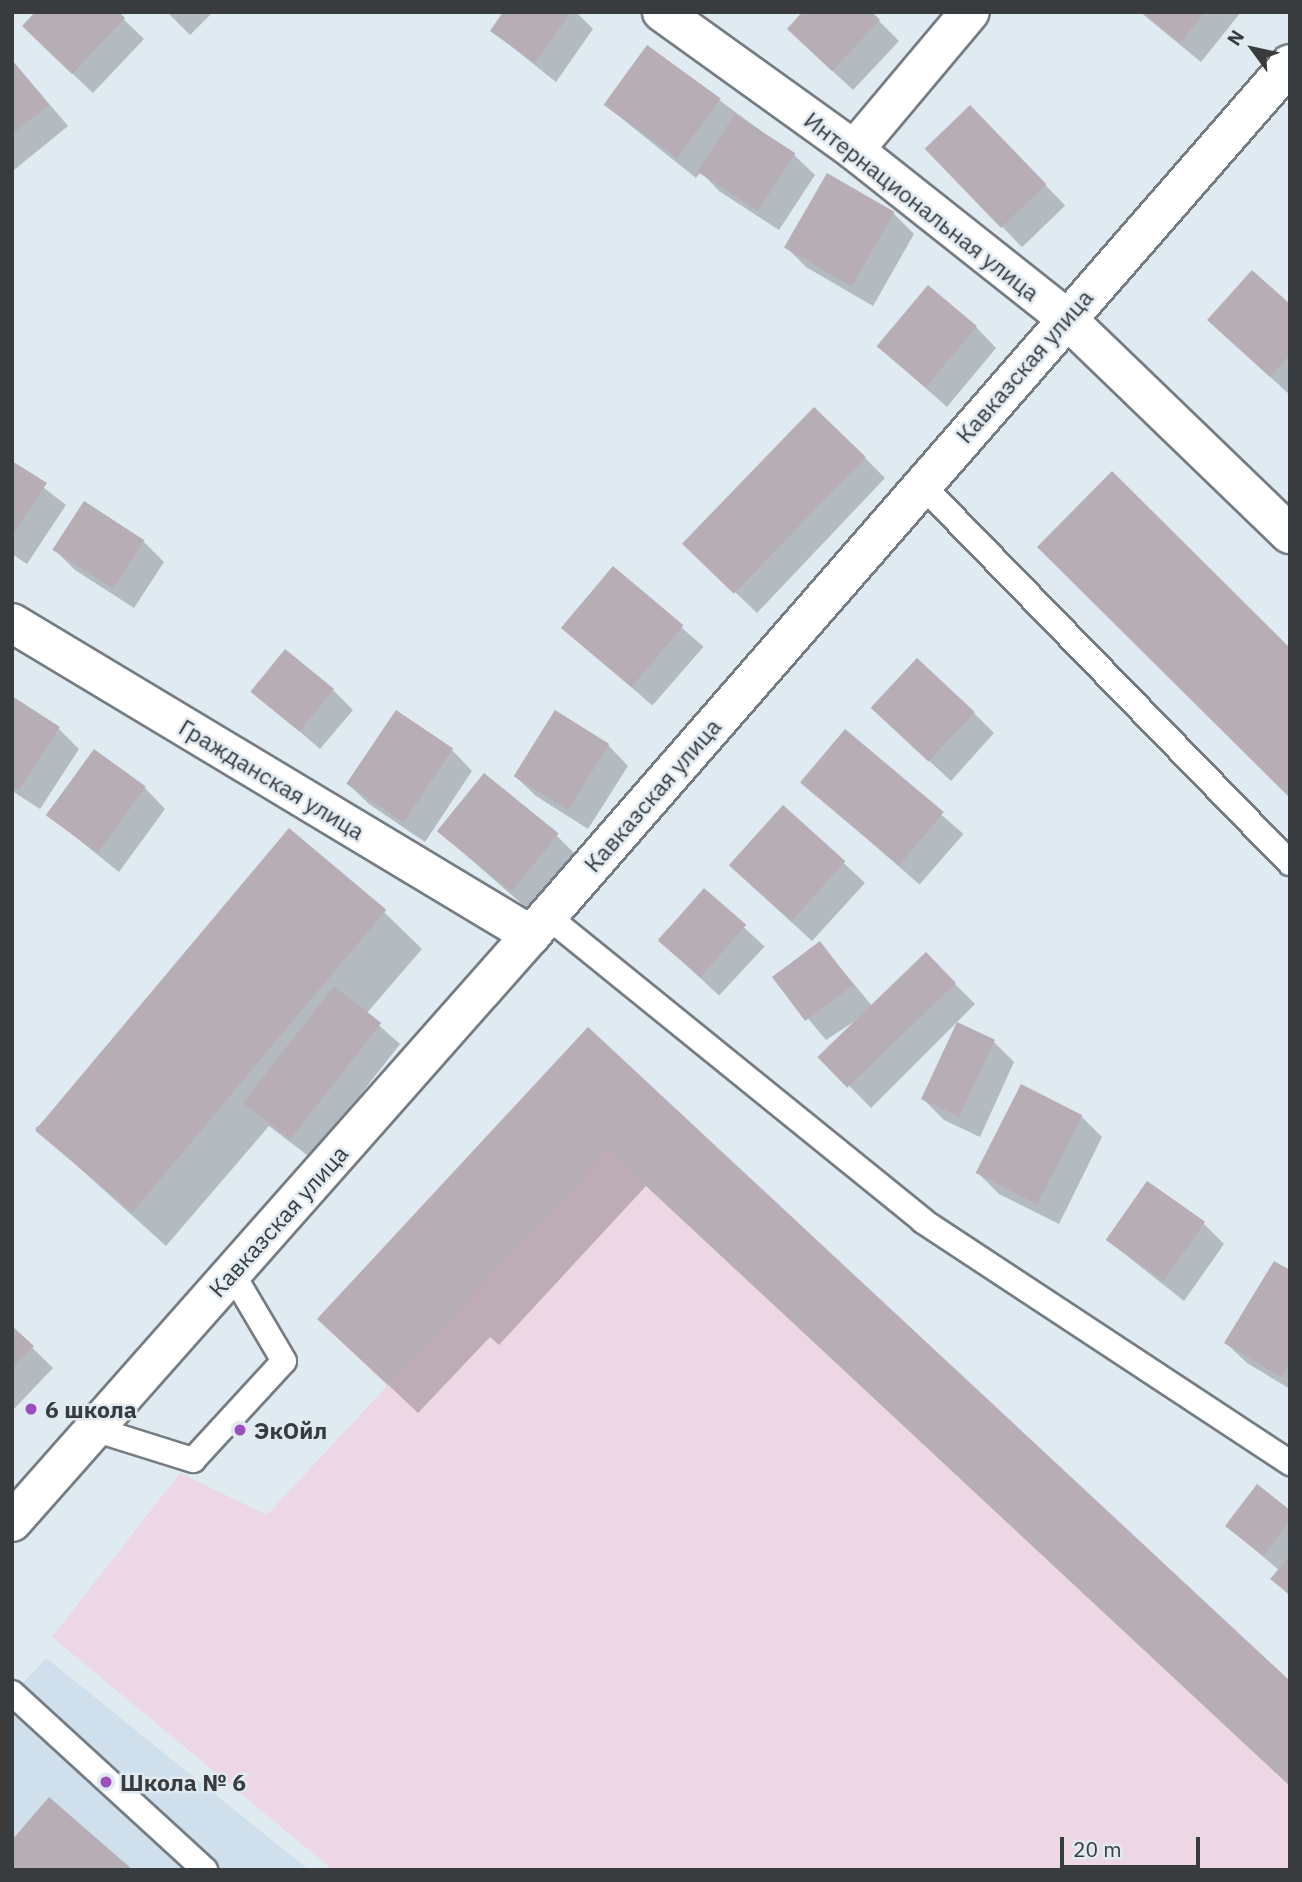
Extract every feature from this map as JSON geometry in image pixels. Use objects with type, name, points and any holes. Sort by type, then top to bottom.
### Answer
[{"type":"main road","name":"Интернациональная улица","points":[[662,12],[854,150],[1066,318],[1290,534]]},
{"type":"main road","points":[[854,150],[970,12]]},
{"type":"main road","name":"Кавказская улица","points":[[12,1522],[539,926],[921,484],[1290,64]]},
{"type":"main road","name":"Гражданская улица","points":[[12,623],[539,926]]},
{"type":"lane","points":[[921,484],[1290,863]]},
{"type":"lane","points":[[539,926],[923,1221],[1290,1462]]},
{"type":"lane","points":[[94,1429],[193,1460],[284,1361],[232,1273]]},
{"type":"lane","points":[[12,1693],[205,1870]]},
{"type":"shaded area","points":[[588,1027],[1290,1681],[1290,1870],[333,1870],[52,1637],[180,1473],[267,1515],[387,1386],[317,1319]]},
{"type":"shaded area","name":"Школа № 6","points":[[46,1658],[309,1870],[12,1870],[12,1695]]},
{"type":"building","points":[[35,12],[119,12],[125,18],[72,74],[22,26]]},
{"type":"building","points":[[503,12],[571,12],[535,63],[490,31]]},
{"type":"building","points":[[802,12],[872,12],[880,20],[832,71],[787,29]]},
{"type":"building","points":[[1142,12],[1205,12],[1180,43]]},
{"type":"building","points":[[647,45],[721,98],[677,158],[604,105]]},
{"type":"building","points":[[12,60],[49,105],[12,134]]},
{"type":"building","points":[[970,105],[1046,184],[1001,228],[925,149]]},
{"type":"building","points":[[735,114],[795,153],[758,211],[697,172]]},
{"type":"building","points":[[827,173],[895,212],[852,286],[784,247]]},
{"type":"building","points":[[1252,270],[1290,304],[1290,355],[1270,377],[1207,320]]},
{"type":"building","points":[[928,285],[977,326],[926,387],[877,346]]},
{"type":"building","points":[[814,407],[866,457],[734,594],[682,544]]},
{"type":"building","points":[[12,461],[47,483],[12,536]]},
{"type":"building","points":[[1112,471],[1290,648],[1290,798],[1037,547]]},
{"type":"building","points":[[84,501],[144,540],[113,589],[52,550]]},
{"type":"building","points":[[613,566],[683,625],[631,687],[561,628]]},
{"type":"building","points":[[285,649],[334,689],[299,731],[250,692]]},
{"type":"building","points":[[917,658],[975,712],[928,762],[871,708]]},
{"type":"building","points":[[12,696],[60,727],[19,790],[12,786]]},
{"type":"building","points":[[396,710],[453,749],[403,822],[346,784]]},
{"type":"building","points":[[555,710],[609,744],[568,810],[514,776]]},
{"type":"building","points":[[845,729],[944,812],[899,866],[800,783]]},
{"type":"building","points":[[94,749],[146,787],[98,853],[46,815]]},
{"type":"building","points":[[484,773],[559,833],[511,892],[437,831]]},
{"type":"building","points":[[783,805],[845,861],[791,921],[729,865]]},
{"type":"building","points":[[289,828],[386,910],[132,1212],[35,1131]]},
{"type":"building","points":[[704,888],[746,925],[700,978],[658,941]]},
{"type":"building","points":[[820,941],[853,985],[805,1021],[772,977]]},
{"type":"building","points":[[926,952],[956,983],[847,1088],[817,1057]]},
{"type":"building","points":[[334,986],[381,1023],[290,1140],[243,1103]]},
{"type":"building","points":[[957,1022],[995,1040],[959,1117],[921,1099]]},
{"type":"building","points":[[588,1027],[1290,1681],[1290,1786],[608,1150],[388,1385],[317,1319]]},
{"type":"building","points":[[1021,1084],[1082,1115],[1037,1204],[976,1173]]},
{"type":"building","points":[[1147,1181],[1205,1222],[1164,1281],[1106,1240]]},
{"type":"building","points":[[1274,1261],[1290,1270],[1290,1363],[1281,1377],[1224,1343]]},
{"type":"building","points":[[12,1326],[34,1346],[12,1369]]},
{"type":"building","points":[[1257,1484],[1290,1510],[1290,1521],[1263,1556],[1225,1526]]},
{"type":"building","points":[[1290,1556],[1290,1595],[1270,1579]]},
{"type":"building","points":[[49,1797],[133,1870],[12,1870],[12,1840]]},
{"type":"place","name":"6 школа","points":[[31,1409]]},
{"type":"place","name":"ЭкОйл","points":[[240,1430]]},
{"type":"place","name":"Школа № 6","points":[[106,1782]]}]
